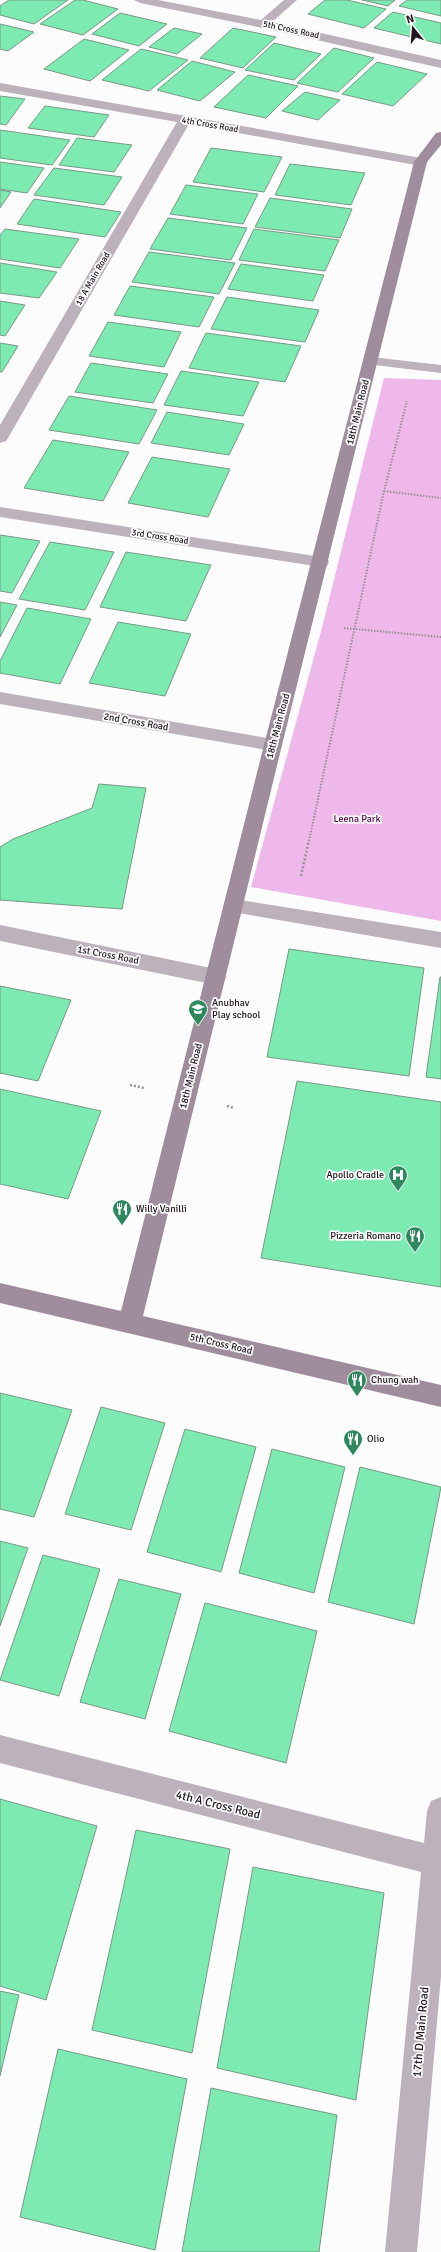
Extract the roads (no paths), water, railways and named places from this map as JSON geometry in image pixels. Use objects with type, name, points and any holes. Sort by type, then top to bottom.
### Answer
[{"type":"street","name":"5th Cross Road","points":[[140,0],[263,24],[441,64]]},
{"type":"street","points":[[263,24],[291,0]]},
{"type":"street","name":"4th Cross Road","points":[[0,87],[421,162]]},
{"type":"street","name":"18 A Main Road","points":[[0,438],[185,120]]},
{"type":"street","name":"18th Main Road","points":[[130,1322],[273,745],[321,562],[421,162],[441,136]]},
{"type":"street","points":[[371,361],[441,369]]},
{"type":"street","name":"3rd Cross Road","points":[[0,512],[321,562]]},
{"type":"street","name":"2nd Cross Road","points":[[0,698],[273,745]]},
{"type":"street","points":[[234,906],[441,940]]},
{"type":"street","name":"1st Cross Road","points":[[0,933],[216,977]]},
{"type":"street","name":"5th Cross Road","points":[[0,1293],[130,1322],[441,1396]]},
{"type":"street","name":"4th A Cross Road","points":[[0,1749],[436,1861]]},
{"type":"street","name":"17th D Main Road","points":[[401,2252],[441,1811]]},
{"type":"place","name":"Anubhav Play school","points":[[198,1026]]},
{"type":"place","name":"Apollo Cradle","points":[[398,1192]]},
{"type":"place","name":"Willy Vanilli","points":[[122,1226]]},
{"type":"place","name":"Pizzeria Romano","points":[[415,1253]]},
{"type":"place","name":"Chung wah","points":[[357,1397]]},
{"type":"place","name":"Olio","points":[[353,1456]]},
{"type":"park label","name":"Leena Park","points":[[357,819]]}]
